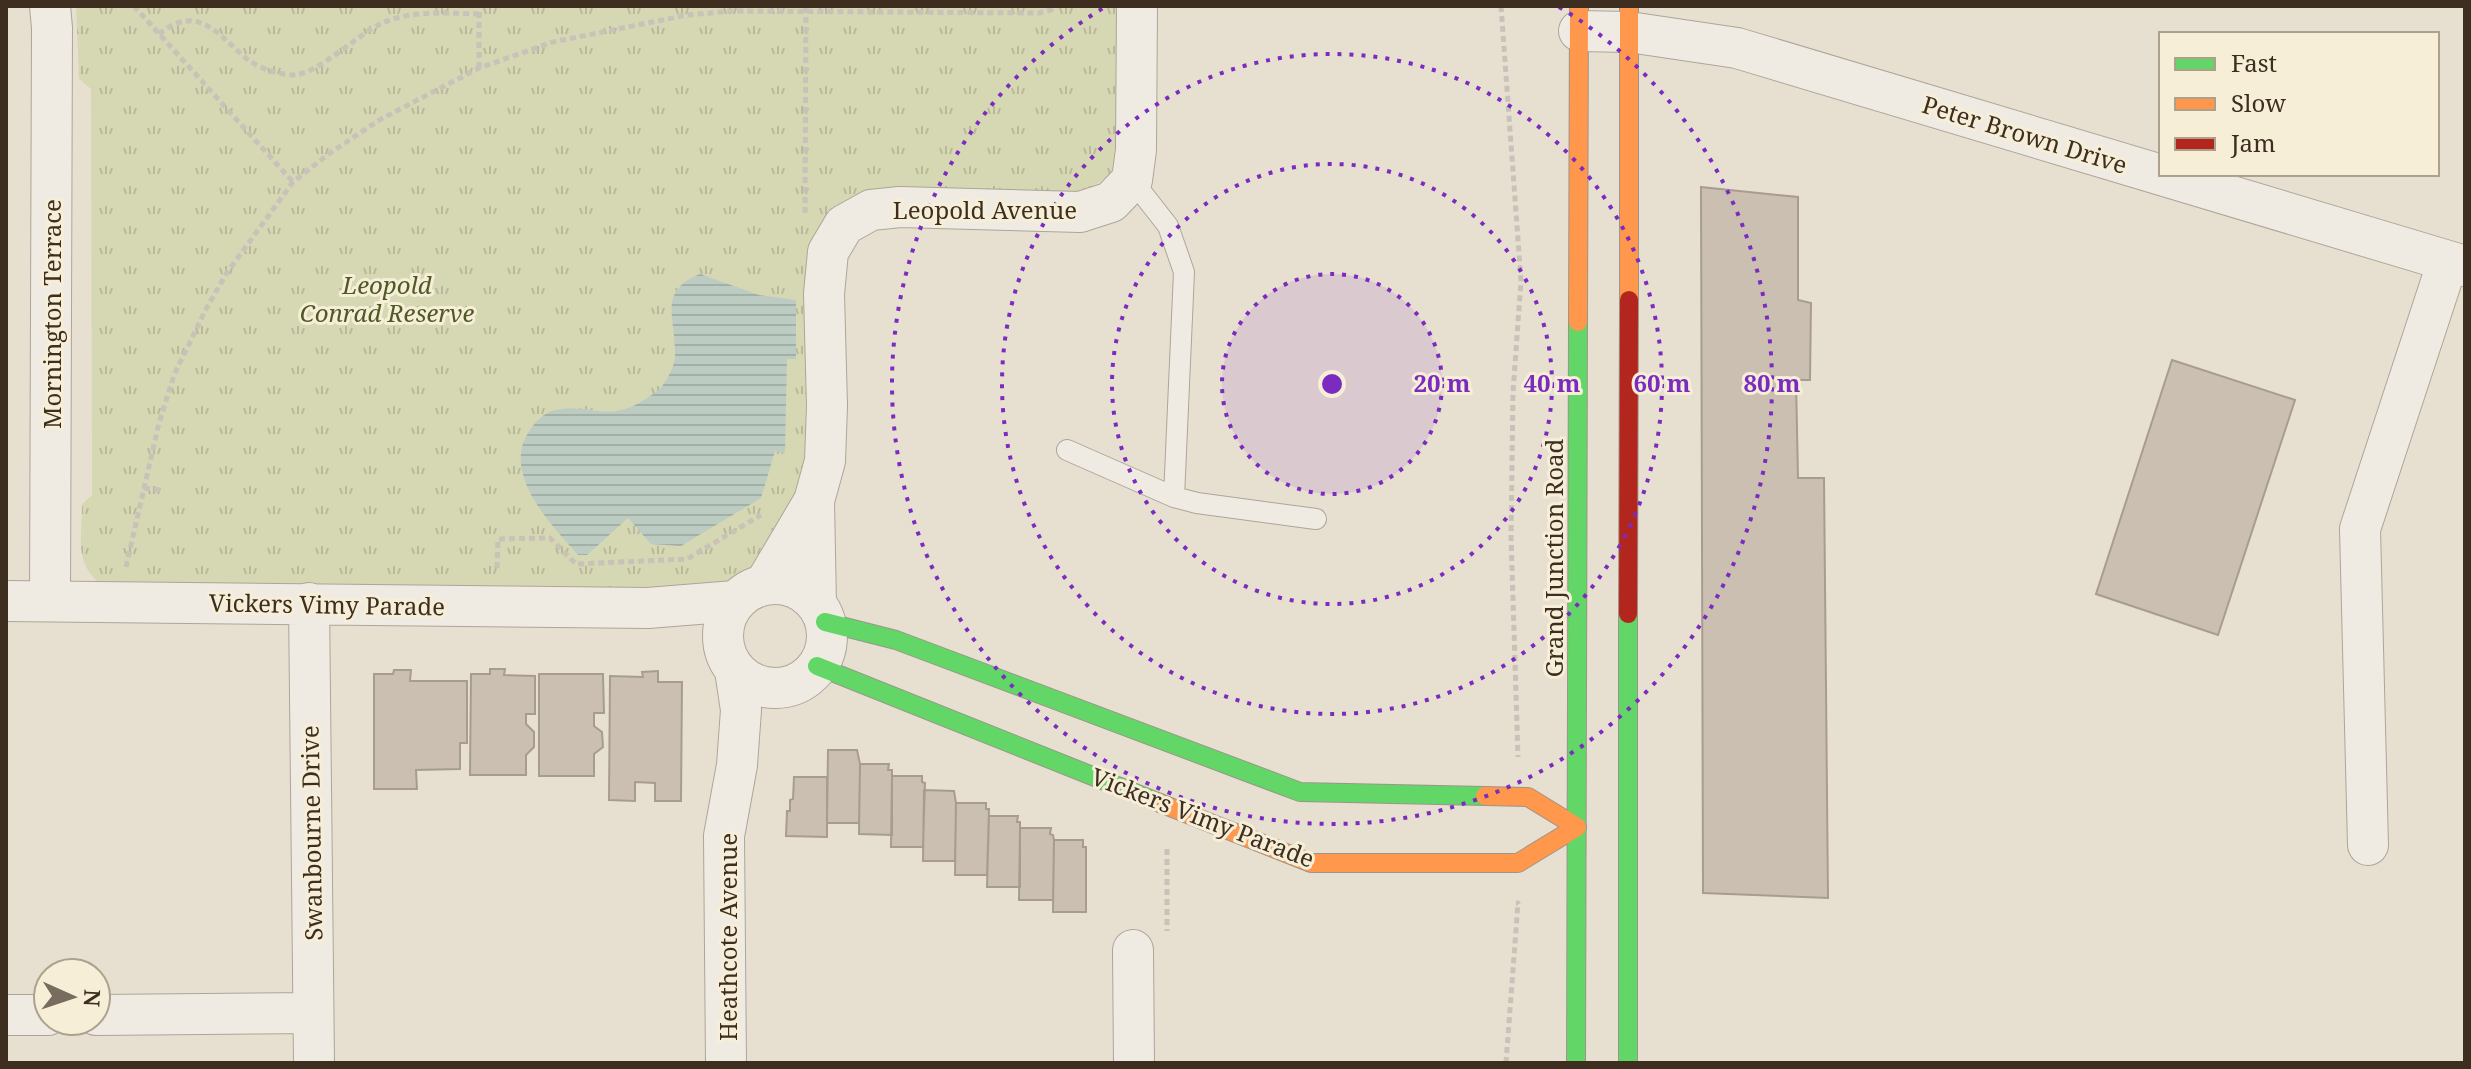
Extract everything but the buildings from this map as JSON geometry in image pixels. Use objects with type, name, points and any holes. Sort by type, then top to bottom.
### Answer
[{"type":"main road","name":"Grand Junction Road","points":[[1576,1063],[1583,827],[1579,19]]},
{"type":"main road","points":[[1628,1063],[1622,828],[1629,19]]},
{"type":"main road","points":[[821,613],[1300,792],[1528,797],[1583,827]]},
{"type":"main road","name":"Vickers Vimy Parade","points":[[805,676],[1311,863],[1518,863],[1583,827]]},
{"type":"street","points":[[1132,180],[1136,150],[1137,6]]},
{"type":"street","name":"Mornington Terrace","points":[[46,13],[50,600]]},
{"type":"street","name":"Peter Brown Drive","points":[[1579,19],[1629,19],[1737,48],[2159,175]]},
{"type":"street","name":"Peter Brown Drive","points":[[2164,176],[2457,264]]},
{"type":"street","name":"Leopold Avenue","points":[[821,613],[814,501],[825,461],[824,294],[828,252],[844,225],[871,210],[900,207],[1080,212],[1111,202],[1132,180]]},
{"type":"street","points":[[2368,845],[2360,529],[2457,264]]},
{"type":"street","name":"Leopold Avenue","points":[[750,592],[814,501]]},
{"type":"street","points":[[780,584],[793,587],[806,594],[821,613],[827,638],[824,653],[805,676],[777,688],[761,686],[747,681],[729,657],[723,629],[727,614],[750,592],[780,584]]},
{"type":"street","name":"Vickers Vimy Parade","points":[[6,601],[648,608],[750,592]]},
{"type":"street","name":"Swanbourne Drive","points":[[309,603],[314,1063]]},
{"type":"street","name":"Vickers Vimy Parade","points":[[648,608],[729,657]]},
{"type":"street","name":"Heathcote Avenue","points":[[726,1063],[724,836],[737,765],[741,710],[729,657]]},
{"type":"street","name":"Heathcote Avenue","points":[[737,765],[764,713],[805,676]]},
{"type":"street","points":[[1133,950],[1134,1063]]},
{"type":"street","points":[[112,1015],[313,1013]]},
{"type":"street","points":[[6,1015],[32,1015]]},
{"type":"lane","points":[[1132,180],[1168,226],[1184,272],[1174,497]]},
{"type":"lane","points":[[1067,450],[1174,497],[1197,503],[1316,519]]},
{"type":"path","points":[[134,6],[293,182]]},
{"type":"path","points":[[479,6],[479,68]]},
{"type":"path","points":[[124,576],[159,423],[174,375],[205,311],[226,274],[293,182],[381,119],[479,68],[553,42],[687,15],[806,9],[1039,13],[1057,6]]},
{"type":"path","points":[[1501,6],[1521,281],[1513,392],[1511,536],[1518,769]]},
{"type":"path","points":[[805,228],[806,9]]},
{"type":"path","points":[[159,34],[190,20],[205,25],[249,61],[266,70],[299,75],[312,70],[380,24],[402,16],[418,13],[479,14]]},
{"type":"path","points":[[144,488],[160,490]]},
{"type":"path","points":[[496,581],[498,539],[550,538],[576,564],[687,559],[765,512]]},
{"type":"path","points":[[1133,950],[1167,941],[1164,848],[1181,854]]},
{"type":"path","points":[[1504,903],[1518,903],[1506,1063]]},
{"type":"green space","name":"Leopold Conrad Reserve","points":[[76,6],[1128,6],[1120,162],[1100,181],[1076,194],[844,208],[818,472],[770,576],[732,591],[105,588],[88,570],[81,540],[82,504],[92,495],[91,89],[79,79]]},
{"type":"shaded area","points":[[700,274],[759,295],[796,300],[796,359],[787,359],[785,453],[775,451],[761,498],[681,546],[651,544],[628,518],[587,555],[578,555],[544,515],[526,483],[521,466],[522,449],[528,433],[539,419],[551,411],[578,408],[619,411],[659,390],[675,360],[674,297],[678,288]]},
{"type":"traffic: fast","points":[[1576,1063],[1578,322]]},
{"type":"traffic: fast","points":[[1628,614],[1628,1063]]},
{"type":"traffic: fast","points":[[825,622],[896,640],[1300,792],[1485,796]]},
{"type":"traffic: fast","points":[[817,666],[1160,803]]},
{"type":"traffic: slow","points":[[1578,322],[1579,6]]},
{"type":"traffic: slow","points":[[1629,6],[1629,300]]},
{"type":"traffic: slow","points":[[1160,803],[1311,863],[1518,863],[1577,827],[1528,797],[1485,796]]},
{"type":"traffic: jam","points":[[1628,614],[1629,300]]}]
